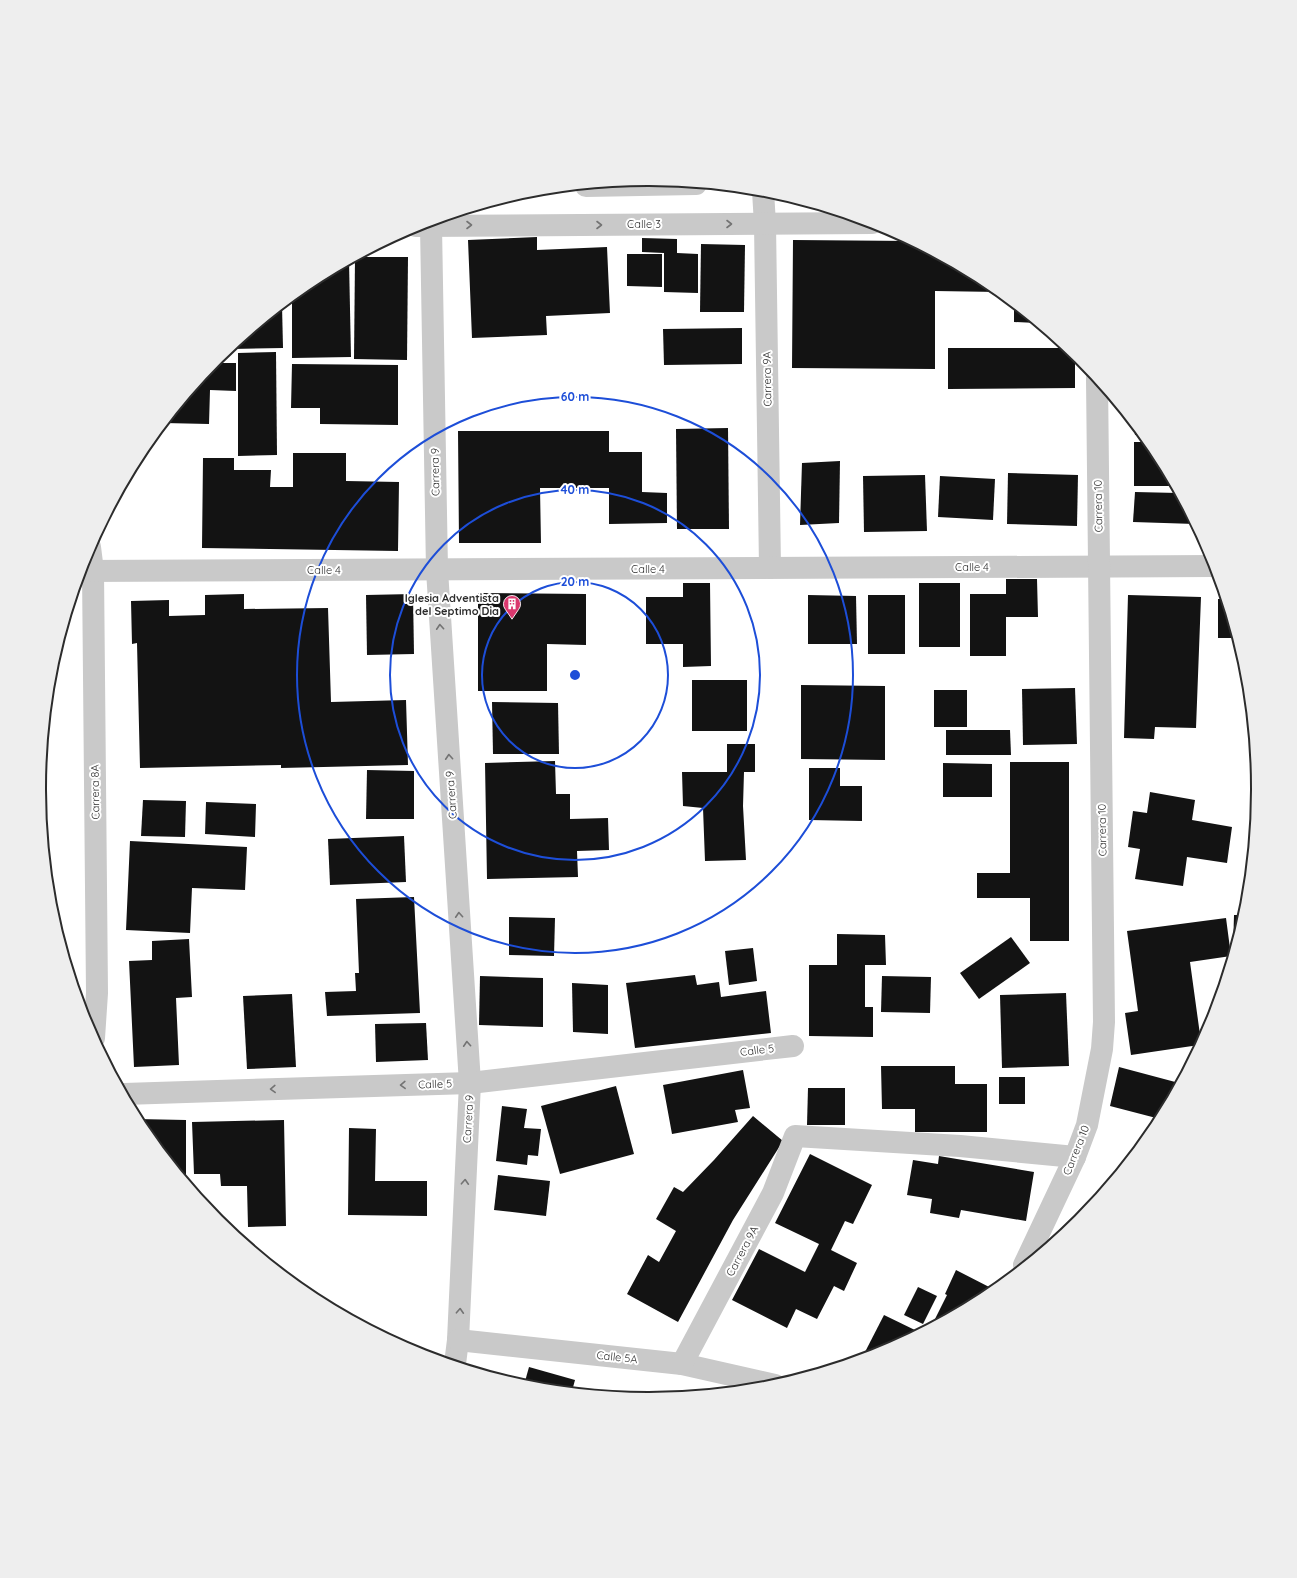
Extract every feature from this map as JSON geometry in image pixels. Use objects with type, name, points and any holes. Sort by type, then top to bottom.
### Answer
[{"type":"street","name":"Carrera 9A","points":[[764,198],[766,224],[770,568]]},
{"type":"street","name":"Calle 3","points":[[434,226],[856,223]]},
{"type":"street","name":"Carrera 9","points":[[423,230],[436,570],[470,1083],[458,1340],[455,1360]]},
{"type":"street","name":"Carrera 10","points":[[1028,1257],[1075,1157],[1087,1125],[1102,1049],[1104,1022],[1097,388]]},
{"type":"street","name":"Calle 4","points":[[87,571],[1208,566]]},
{"type":"street","name":"Carrera 8A","points":[[87,571],[97,993],[95,1026]]},
{"type":"street","name":"Calle 5","points":[[129,1094],[470,1083],[793,1046]]},
{"type":"street","name":"Carrera 9A","points":[[682,1364],[773,1193],[795,1136],[960,1146],[1075,1157]]},
{"type":"street","name":"Calle 5A","points":[[458,1340],[682,1364],[758,1381]]},
{"type":"building","points":[[537,237],[537,250],[607,247],[610,313],[546,316],[547,335],[472,338],[468,240]]},
{"type":"building","points":[[642,238],[677,239],[677,253],[698,254],[698,293],[664,292],[664,253],[642,252]]},
{"type":"building","points":[[793,240],[898,241],[950,267],[988,292],[935,291],[935,369],[792,368]]},
{"type":"building","points":[[701,244],[745,245],[744,312],[700,312]]},
{"type":"building","points":[[627,254],[662,254],[662,287],[627,286]]},
{"type":"building","points":[[366,257],[408,257],[407,360],[354,359],[355,263]]},
{"type":"building","points":[[349,266],[351,357],[292,358],[292,304]]},
{"type":"building","points":[[1014,310],[1029,323],[1014,322]]},
{"type":"building","points":[[282,311],[283,348],[237,349]]},
{"type":"building","points":[[742,328],[742,364],[664,365],[663,329]]},
{"type":"building","points":[[948,348],[1059,348],[1075,363],[1075,388],[948,389]]},
{"type":"building","points":[[276,352],[277,455],[238,456],[238,353]]},
{"type":"building","points":[[222,363],[236,363],[236,391],[210,390],[209,424],[170,423]]},
{"type":"building","points":[[292,364],[398,365],[398,425],[320,424],[320,408],[291,408]]},
{"type":"building","points":[[728,428],[729,529],[677,529],[676,429]]},
{"type":"building","points":[[458,431],[609,431],[609,452],[642,452],[642,492],[667,493],[667,523],[609,524],[609,488],[540,488],[541,543],[459,543]]},
{"type":"building","points":[[1134,442],[1140,442],[1169,486],[1134,486]]},
{"type":"building","points":[[293,453],[346,453],[346,481],[399,482],[398,551],[202,548],[203,458],[234,458],[234,470],[271,470],[270,487],[293,487]]},
{"type":"building","points":[[840,461],[839,523],[800,525],[802,463]]},
{"type":"building","points":[[1008,473],[1078,475],[1077,526],[1007,524]]},
{"type":"building","points":[[925,475],[927,531],[864,532],[863,476]]},
{"type":"building","points":[[940,476],[995,479],[993,520],[938,517]]},
{"type":"building","points":[[1135,492],[1173,493],[1189,524],[1133,522]]},
{"type":"building","points":[[1006,579],[1037,579],[1038,617],[1006,617],[1006,656],[970,656],[970,594],[1006,594]]},
{"type":"building","points":[[683,583],[710,583],[711,666],[683,667],[683,644],[646,644],[646,597],[683,597]]},
{"type":"building","points":[[919,583],[960,583],[960,647],[919,647]]},
{"type":"building","name":"Iglesia Adventista del Septimo Dia","points":[[478,593],[586,594],[586,645],[547,644],[547,691],[478,691]]},
{"type":"building","points":[[244,594],[244,609],[328,608],[331,702],[406,700],[408,765],[281,768],[281,765],[140,768],[137,643],[132,644],[131,601],[169,600],[169,616],[205,615],[205,595]]},
{"type":"building","points":[[413,594],[414,654],[367,655],[366,595]]},
{"type":"building","points":[[808,595],[856,596],[857,644],[808,644]]},
{"type":"building","points":[[868,595],[905,595],[905,654],[868,654]]},
{"type":"building","points":[[1128,595],[1201,597],[1196,728],[1155,727],[1154,739],[1124,738]]},
{"type":"building","points":[[1218,599],[1220,599],[1231,638],[1218,638]]},
{"type":"building","points":[[692,680],[747,680],[747,731],[692,731]]},
{"type":"building","points":[[801,685],[885,686],[885,760],[801,759]]},
{"type":"building","points":[[1075,688],[1077,744],[1023,745],[1022,689]]},
{"type":"building","points":[[934,690],[967,690],[967,727],[934,727]]},
{"type":"building","points":[[492,702],[558,703],[559,754],[493,754]]},
{"type":"building","points":[[946,730],[1010,730],[1011,755],[946,755]]},
{"type":"building","points":[[727,744],[755,744],[755,772],[744,772],[743,806],[746,860],[705,861],[703,808],[683,806],[682,772],[727,772]]},
{"type":"building","points":[[555,761],[556,794],[570,794],[570,819],[608,818],[609,850],[577,851],[578,877],[487,879],[485,763]]},
{"type":"building","points":[[1010,762],[1069,762],[1069,941],[1030,941],[1030,898],[977,898],[977,873],[1010,873]]},
{"type":"building","points":[[943,763],[992,764],[992,797],[943,797]]},
{"type":"building","points":[[809,768],[840,768],[840,786],[862,786],[862,821],[809,820]]},
{"type":"building","points":[[367,770],[414,771],[414,819],[366,819]]},
{"type":"building","points":[[1150,792],[1195,800],[1192,820],[1232,827],[1227,863],[1187,857],[1183,886],[1135,879],[1140,849],[1128,847],[1133,811],[1147,813]]},
{"type":"building","points":[[143,800],[186,801],[185,837],[141,836]]},
{"type":"building","points":[[206,802],[256,804],[255,837],[205,834]]},
{"type":"building","points":[[404,836],[406,882],[330,885],[328,839]]},
{"type":"building","points":[[130,841],[247,847],[245,890],[192,888],[190,933],[126,930]]},
{"type":"building","points":[[414,897],[420,1013],[327,1016],[325,992],[356,991],[355,973],[359,973],[356,899]]},
{"type":"building","points":[[1234,915],[1237,915],[1234,930]]},
{"type":"building","points":[[509,917],[555,918],[554,956],[509,955]]},
{"type":"building","points":[[1226,918],[1230,946],[1227,957],[1190,962],[1200,1032],[1193,1046],[1131,1055],[1125,1013],[1138,1011],[1127,931]]},
{"type":"building","points":[[837,934],[885,935],[886,965],[865,965],[865,1007],[873,1007],[873,1037],[809,1036],[809,965],[837,965]]},
{"type":"building","points":[[1011,937],[1030,963],[979,999],[960,973]]},
{"type":"building","points":[[189,939],[192,997],[176,998],[179,1065],[134,1067],[129,961],[152,960],[152,941]]},
{"type":"building","points":[[753,948],[757,981],[729,985],[725,951]]},
{"type":"building","points":[[695,975],[697,985],[719,982],[721,997],[766,991],[771,1033],[635,1048],[626,983]]},
{"type":"building","points":[[480,976],[543,978],[543,1027],[479,1025]]},
{"type":"building","points":[[882,976],[931,977],[930,1013],[881,1012]]},
{"type":"building","points":[[572,983],[608,985],[608,1034],[573,1032]]},
{"type":"building","points":[[1066,993],[1069,1066],[1002,1068],[1000,995]]},
{"type":"building","points":[[292,994],[296,1067],[247,1069],[243,996]]},
{"type":"building","points":[[426,1023],[428,1060],[376,1062],[375,1024]]},
{"type":"building","points":[[881,1066],[955,1066],[955,1084],[987,1084],[987,1132],[915,1132],[915,1109],[882,1109]]},
{"type":"building","points":[[1119,1067],[1174,1082],[1153,1117],[1110,1106]]},
{"type":"building","points":[[743,1070],[750,1108],[735,1110],[738,1122],[672,1134],[663,1085]]},
{"type":"building","points":[[999,1077],[1025,1077],[1025,1104],[999,1104]]},
{"type":"building","points":[[616,1086],[634,1154],[560,1174],[541,1106]]},
{"type":"building","points":[[808,1088],[845,1088],[845,1125],[807,1125]]},
{"type":"building","points":[[502,1106],[527,1109],[524,1128],[541,1129],[538,1156],[528,1155],[527,1165],[496,1161]]},
{"type":"building","points":[[753,1116],[783,1141],[733,1220],[678,1322],[627,1294],[648,1255],[659,1262],[676,1231],[656,1219],[674,1187],[683,1192]]},
{"type":"building","points":[[145,1119],[186,1120],[186,1174],[171,1156]]},
{"type":"building","points":[[284,1120],[286,1226],[248,1227],[247,1186],[221,1186],[220,1174],[194,1174],[192,1122]]},
{"type":"building","points":[[349,1128],[376,1129],[375,1181],[427,1181],[427,1216],[348,1215]]},
{"type":"building","points":[[810,1154],[872,1185],[853,1224],[845,1221],[831,1250],[857,1263],[844,1291],[834,1286],[817,1319],[796,1309],[787,1328],[732,1300],[759,1249],[805,1272],[819,1244],[775,1223]]},
{"type":"building","points":[[939,1156],[1034,1172],[1026,1221],[961,1210],[959,1218],[930,1213],[932,1199],[907,1195],[913,1160],[938,1164]]},
{"type":"building","points":[[498,1175],[550,1181],[546,1216],[494,1210]]},
{"type":"building","points":[[956,1270],[988,1286],[950,1311],[935,1319],[947,1295],[945,1294]]},
{"type":"building","points":[[918,1287],[937,1296],[923,1324],[904,1315]]},
{"type":"building","points":[[884,1315],[914,1330],[879,1346],[865,1351]]},
{"type":"building","points":[[529,1367],[575,1380],[573,1386],[526,1379]]},
{"type":"place","name":"Iglesia Adventista del Septimo Dia","points":[[512,619]]}]
